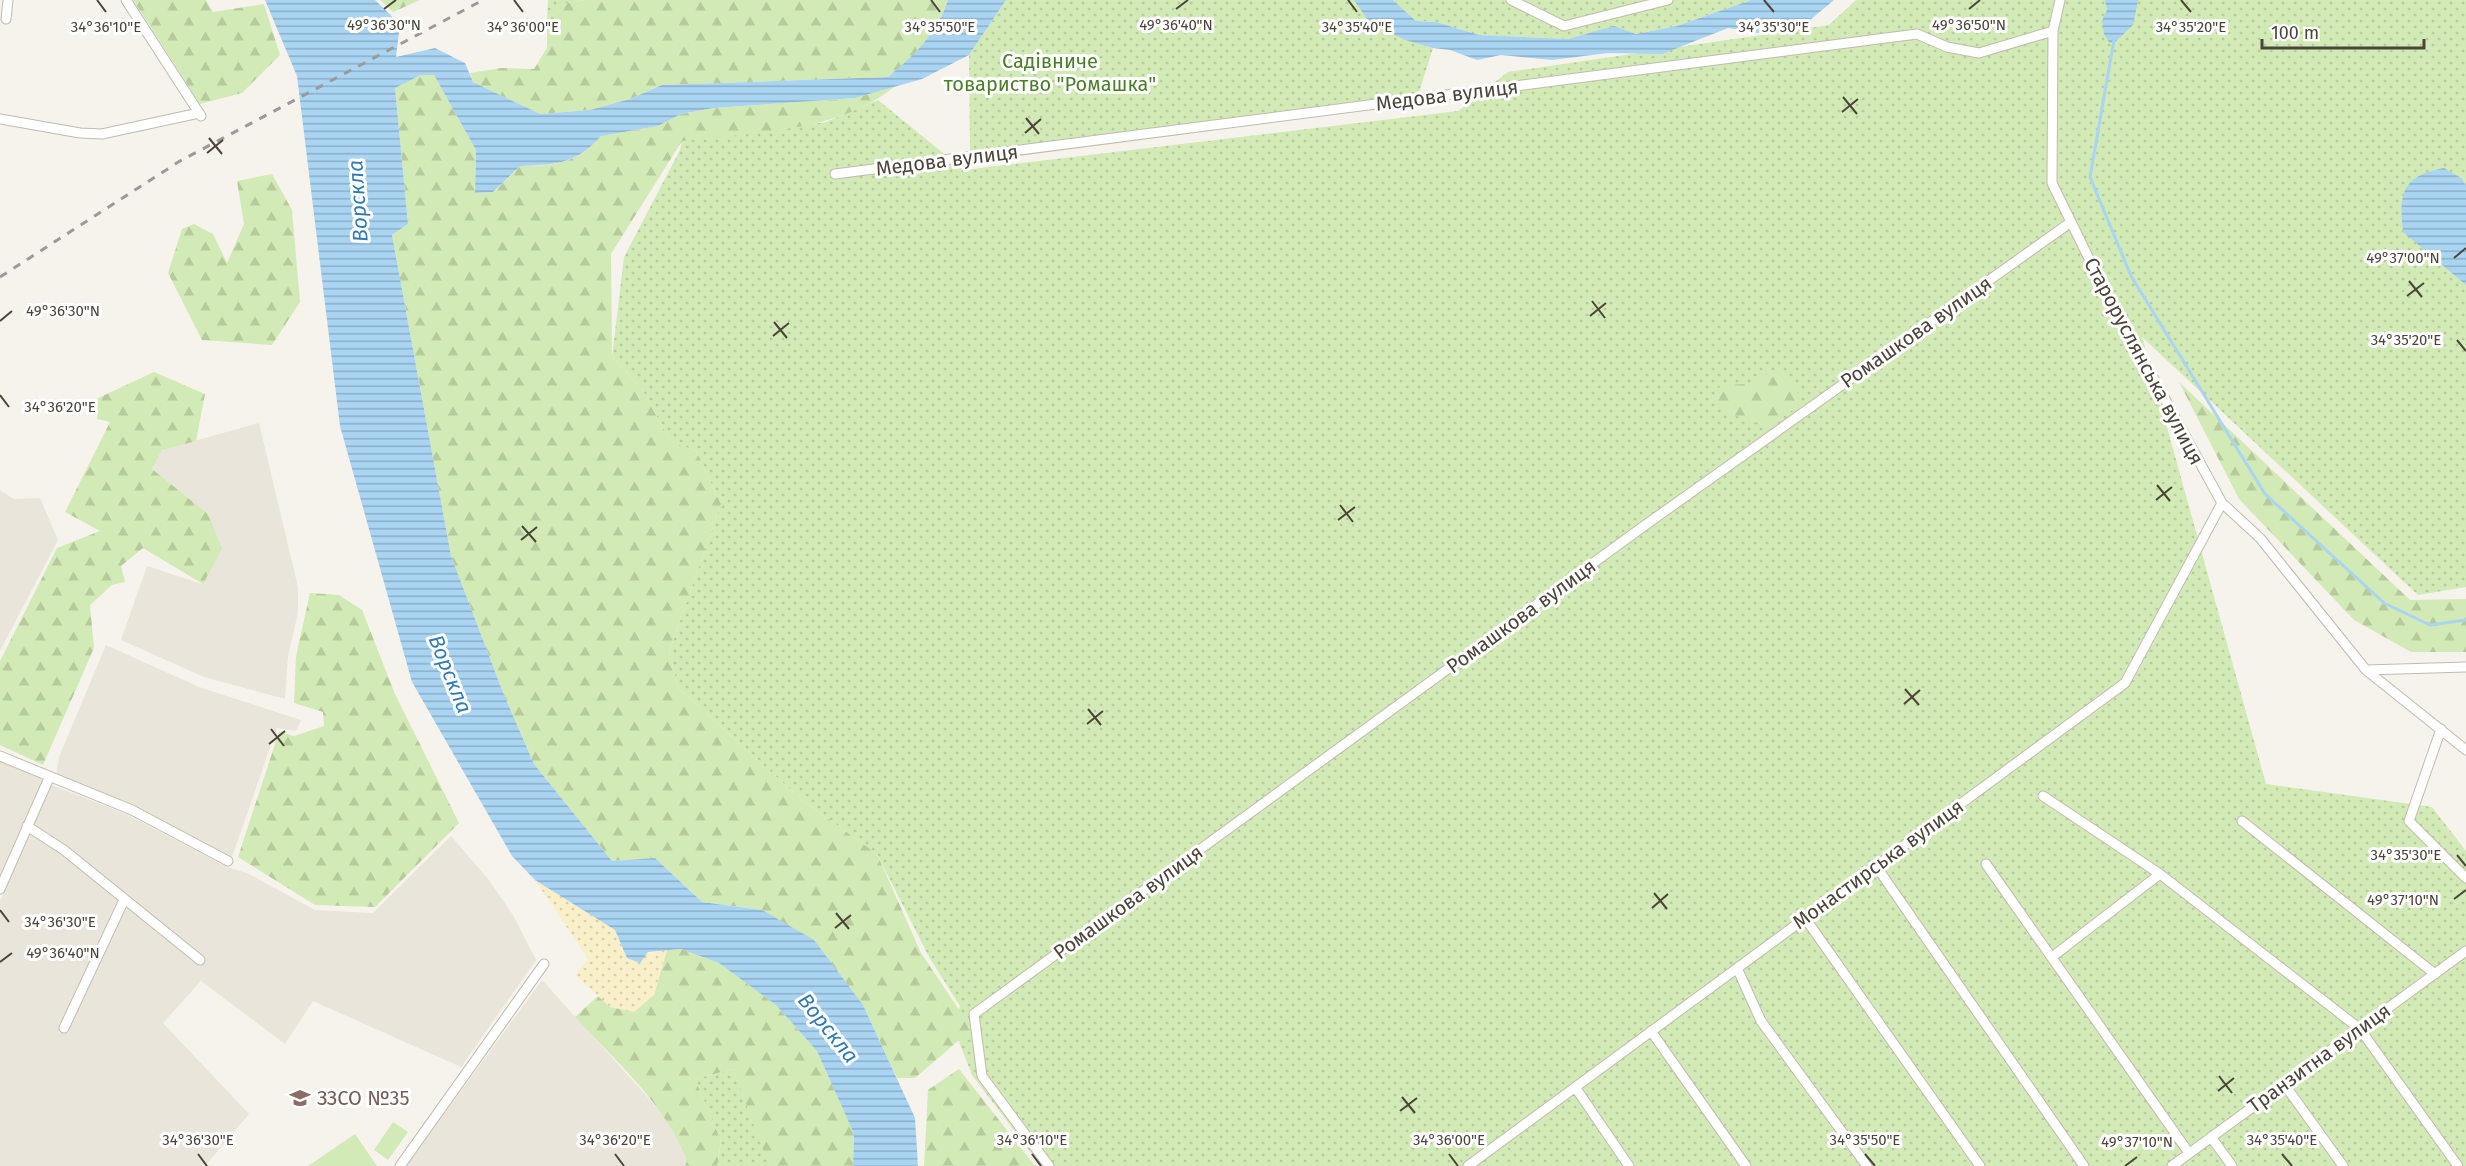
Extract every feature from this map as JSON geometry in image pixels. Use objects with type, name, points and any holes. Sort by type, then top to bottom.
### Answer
[{"type":"street","points":[[6,19],[8,0]]},
{"type":"street","points":[[0,119],[80,133],[102,134],[201,116],[126,0]]},
{"type":"street","points":[[1511,0],[1563,26],[1668,0]]},
{"type":"street","name":"Староруслянська вулиця","points":[[2060,0],[2053,31],[2052,183],[2098,277],[2222,503],[2260,538],[2366,670],[2466,750]]},
{"type":"street","name":"Медова вулиця","points":[[836,174],[1917,34],[1947,47],[1978,53],[2053,31]]},
{"type":"street","name":"Ромашкова вулиця","points":[[1049,1166],[982,1076],[974,1014],[1644,526],[2071,222]]},
{"type":"street","name":"Монастирська вулиця","points":[[1468,1166],[2125,683],[2222,503]]},
{"type":"street","points":[[2366,670],[2466,667]]},
{"type":"street","points":[[2441,729],[2409,821],[2466,878]]},
{"type":"street","points":[[0,756],[49,778],[132,810],[228,861]]},
{"type":"street","points":[[0,889],[49,778]]},
{"type":"street","points":[[2043,796],[2160,874],[2360,1029],[2458,1166]]},
{"type":"street","points":[[2242,821],[2435,974]]},
{"type":"street","points":[[27,826],[64,850],[200,960]]},
{"type":"street","points":[[1986,864],[2189,1153]]},
{"type":"street","points":[[1876,866],[2084,1166]]},
{"type":"street","points":[[2052,957],[2160,874]]},
{"type":"street","points":[[64,1028],[124,900]]},
{"type":"street","points":[[1805,918],[1980,1166]]},
{"type":"street","name":"Транзитна вулиця","points":[[2172,1166],[2466,951]]},
{"type":"street","points":[[400,1166],[544,964]]},
{"type":"street","points":[[1737,968],[1761,1021],[1866,1166]]},
{"type":"street","points":[[1651,1031],[1746,1166]]},
{"type":"street","points":[[2284,1084],[2343,1166]]},
{"type":"street","points":[[1575,1087],[1629,1166]]},
{"type":"street","points":[[2211,1137],[2232,1166]]},
{"type":"shaded area","points":[[259,423],[298,587],[298,613],[288,656],[285,699],[204,677],[121,640],[147,566],[202,584],[174,488],[152,469],[162,450]]},
{"type":"shaded area","points":[[0,490],[14,499],[40,498],[58,540],[0,651]]},
{"type":"shaded area","points":[[106,645],[199,687],[301,720],[296,731],[277,728],[232,857],[122,802],[56,776],[59,757]]},
{"type":"shaded area","points":[[0,760],[43,780],[0,878]]},
{"type":"shaded area","points":[[52,785],[128,815],[225,866],[249,874],[315,910],[373,913],[451,836],[489,880],[513,915],[536,960],[461,1067],[313,1001],[285,1044],[201,981],[163,1023],[249,1114],[205,1166],[0,1166],[0,901],[30,835],[62,853],[119,902],[59,1030],[66,1033],[126,907],[200,966],[205,961],[65,847],[33,827]]},
{"type":"shaded area","points":[[542,980],[662,1113],[681,1145],[687,1161],[685,1166],[406,1166]]},
{"type":"green space","points":[[133,0],[206,0],[213,12],[264,4],[280,55],[242,93],[200,104]]},
{"type":"green space","points":[[380,0],[420,0],[393,12]]},
{"type":"green space","points":[[548,0],[585,0],[567,3],[547,20]]},
{"type":"green space","points":[[585,0],[948,0],[932,33],[908,60],[888,77],[662,85],[630,99],[590,110],[539,114],[473,82],[470,73],[501,68],[534,69],[547,48],[547,20],[567,3]]},
{"type":"green space","name":"Садівниче товариство \"Ромашка\"","points":[[1006,0],[1354,0],[1405,40],[1433,48],[1417,99],[970,157],[969,55]]},
{"type":"green space","points":[[1393,0],[1751,0],[1677,26],[1636,34],[1614,27],[1568,39],[1479,35],[1436,22],[1416,21]]},
{"type":"green space","points":[[1856,0],[2466,0],[2466,587],[2418,595],[2142,337],[2266,784],[2432,807],[2466,851],[2466,1166],[1041,1166],[972,1075],[954,1029],[960,1006],[929,957],[877,854],[802,800],[678,688],[669,652],[721,504],[696,451],[670,441],[642,389],[612,357],[624,257],[680,150],[682,140],[826,122],[878,100],[964,170],[1458,111],[1508,72],[1829,25]]},
{"type":"green space","points":[[421,75],[434,75],[476,150],[475,193],[494,192],[520,166],[564,162],[583,152],[601,136],[658,126],[681,114],[713,108],[855,98],[894,87],[872,102],[847,114],[821,122],[765,132],[682,141],[611,254],[612,357],[642,389],[670,441],[696,451],[721,504],[669,652],[678,688],[802,800],[877,854],[921,953],[972,1029],[915,1078],[897,1078],[863,1005],[762,910],[702,902],[655,858],[612,861],[534,764],[504,695],[451,556],[392,235],[408,224],[395,87]]},
{"type":"green space","points":[[272,174],[292,210],[300,302],[272,345],[202,340],[168,273],[182,229],[194,224],[213,234],[227,263],[244,224],[237,181]]},
{"type":"green space","points":[[1773,371],[1785,376],[1801,397],[1797,408],[1773,423],[1765,427],[1724,411],[1714,402],[1714,395],[1721,385],[1748,384]]},
{"type":"green space","points":[[154,372],[205,394],[196,441],[162,450],[152,469],[208,514],[222,549],[203,584],[143,548],[121,566],[125,582],[112,585],[90,605],[94,648],[43,765],[0,745],[0,661],[57,548],[100,531],[65,512],[110,422],[97,419],[98,398]]},
{"type":"green space","points":[[2179,382],[2410,600],[2466,599],[2466,652],[2411,652],[2354,620],[2239,499]]},
{"type":"green space","points":[[310,593],[339,595],[362,610],[395,694],[459,823],[375,907],[315,905],[238,857],[279,732],[294,736],[324,726],[323,712],[294,703],[296,656]]},
{"type":"green space","points":[[681,949],[719,963],[776,1005],[817,1051],[854,1134],[853,1166],[769,1166],[733,1069],[695,1079],[721,1141],[717,1166],[685,1166],[687,1161],[678,1140],[653,1102],[575,1017],[598,996],[610,1007],[654,995],[667,950]]},
{"type":"green space","points":[[733,1069],[769,1166],[717,1166],[721,1141],[695,1079]]},
{"type":"green space","points":[[959,1069],[1035,1166],[924,1166],[928,1090]]},
{"type":"green space","points":[[393,1122],[408,1132],[388,1160],[374,1150]]},
{"type":"green space","points":[[355,1134],[377,1166],[308,1166]]},
{"type":"sand","points":[[535,880],[615,930],[627,958],[666,950],[654,995],[634,1012],[610,1007],[575,975],[588,959]]},
{"type":"water","name":"Ворскла","points":[[265,0],[375,0],[400,24],[396,57],[435,48],[465,63],[473,82],[540,114],[590,110],[630,99],[662,85],[888,77],[924,43],[938,23],[948,0],[1006,0],[969,55],[922,79],[855,98],[713,108],[681,114],[658,126],[601,136],[574,158],[544,165],[520,166],[493,192],[475,193],[476,150],[434,75],[421,75],[395,88],[408,224],[392,235],[451,556],[504,695],[534,764],[612,861],[655,858],[702,902],[762,910],[814,940],[863,1005],[915,1118],[918,1166],[853,1166],[854,1134],[817,1051],[776,1005],[719,963],[681,949],[648,952],[640,963],[627,958],[615,930],[535,880],[512,856],[412,682],[340,426],[297,76]]},
{"type":"water","points":[[1354,0],[1393,0],[1416,21],[1436,22],[1479,35],[1568,39],[1614,26],[1636,34],[1677,26],[1751,0],[1834,0],[1809,21],[1758,33],[1728,28],[1662,54],[1608,53],[1552,60],[1501,55],[1477,60],[1450,50],[1405,40],[1369,22]]},
{"type":"water","points":[[2105,0],[2138,0],[2133,25],[2114,43],[2109,42],[2104,34],[2102,21],[2107,10]]},
{"type":"water","points":[[2444,168],[2461,178],[2466,185],[2466,285],[2403,232],[2402,207],[2406,189],[2419,176]]},
{"type":"waterway","points":[[2114,40],[2090,177],[2131,276],[2265,494],[2384,603],[2430,625],[2466,620]]},
{"type":"railway","points":[[0,277],[180,161],[483,0]]},
{"type":"place","name":"ЗЗСО №35","points":[[300,1098]]}]
